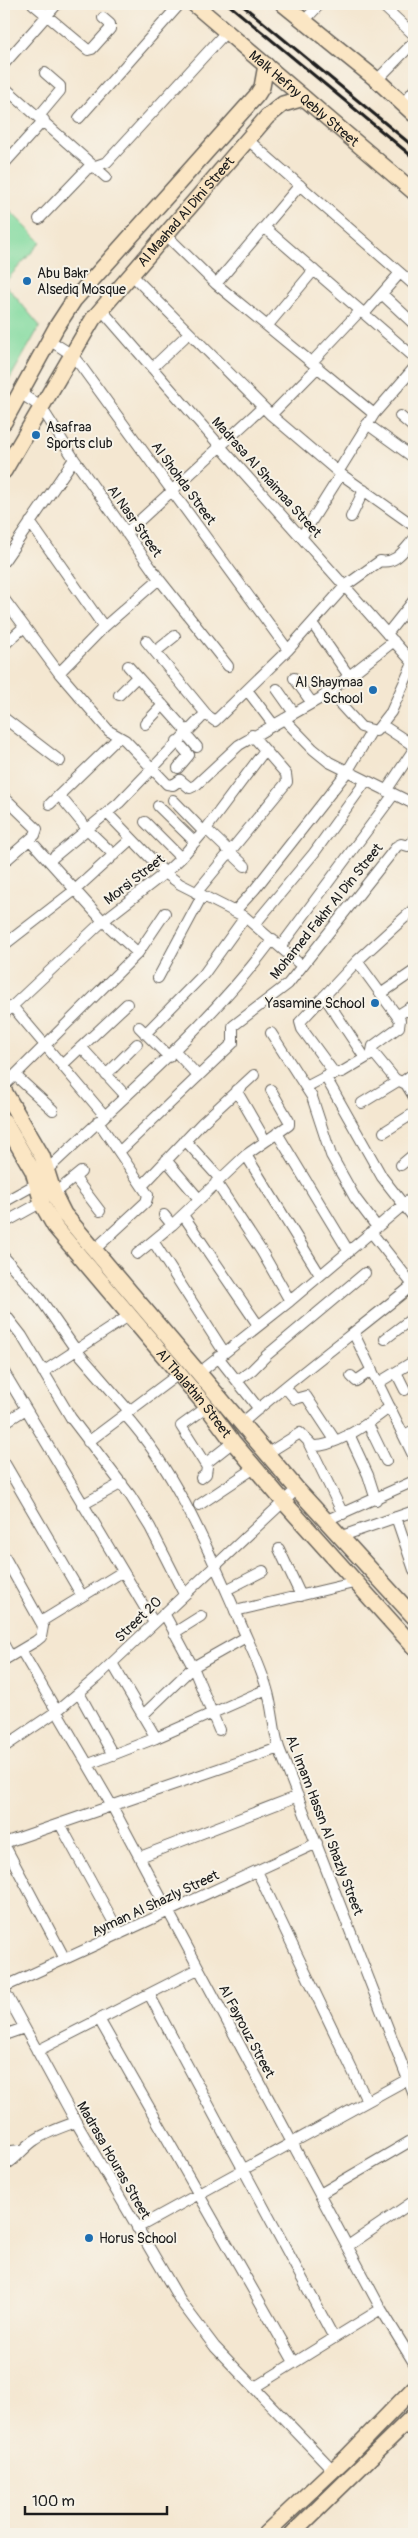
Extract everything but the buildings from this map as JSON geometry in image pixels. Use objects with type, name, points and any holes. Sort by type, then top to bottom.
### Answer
[{"type":"street","points":[[33,4],[88,50],[92,49],[110,29],[110,24],[103,18]]},
{"type":"street","points":[[4,64],[57,4]]},
{"type":"street","points":[[79,118],[180,4]]},
{"type":"street","name":"Malk Hefny Qebly Street","points":[[194,4],[227,30],[414,192]]},
{"type":"street","points":[[283,4],[377,80],[414,114]]},
{"type":"street","points":[[304,21],[320,4]]},
{"type":"street","points":[[381,4],[414,35]]},
{"type":"street","points":[[39,219],[87,169],[107,162],[227,30]]},
{"type":"street","points":[[377,80],[414,42]]},
{"type":"street","name":"Al Maahad Al Dini Street","points":[[4,422],[65,313],[84,288],[251,103],[262,87],[266,65]]},
{"type":"street","points":[[4,164],[60,91],[60,86],[45,73]]},
{"type":"street","points":[[4,86],[96,166],[106,177]]},
{"type":"street","points":[[403,104],[414,90]]},
{"type":"street","name":"Al Maahad Al Dini Street","points":[[4,471],[71,354],[101,309],[130,273],[267,117],[283,104],[304,98]]},
{"type":"street","points":[[251,103],[267,117]]},
{"type":"street","points":[[248,140],[414,285]]},
{"type":"street","points":[[216,284],[300,185]]},
{"type":"street","points":[[264,227],[414,357]]},
{"type":"street","points":[[165,234],[216,284],[374,414]]},
{"type":"street","points":[[268,325],[314,270]]},
{"type":"street","points":[[130,273],[271,415],[339,473],[414,526]]},
{"type":"street","points":[[271,415],[362,312],[382,294],[400,273]]},
{"type":"street","points":[[382,294],[414,324]]},
{"type":"street","name":"Madrasa Al Shaimaa Street","points":[[101,309],[220,446],[413,662]]},
{"type":"street","points":[[152,368],[189,333]]},
{"type":"street","name":"Al Shohda Street","points":[[49,340],[71,354],[288,650]]},
{"type":"street","points":[[302,536],[367,424],[414,368]]},
{"type":"street","name":"Al Nasr Street","points":[[20,393],[41,407],[74,459],[159,579],[228,666]]},
{"type":"street","points":[[126,533],[263,407]]},
{"type":"street","points":[[400,416],[414,428]]},
{"type":"street","points":[[367,424],[414,458]]},
{"type":"street","points":[[4,561],[74,459]]},
{"type":"street","points":[[351,517],[364,490]]},
{"type":"street","points":[[30,522],[104,627]]},
{"type":"street","points":[[146,641],[207,715],[212,720],[217,719],[288,650],[345,586],[380,561],[386,563],[392,561],[414,539]]},
{"type":"street","points":[[59,673],[104,627],[159,579]]},
{"type":"street","points":[[4,599],[59,673],[109,731],[125,740],[167,784],[173,785],[180,780],[193,788],[226,755],[252,735],[312,703],[349,676],[391,638],[414,600]]},
{"type":"street","points":[[312,623],[349,676]]},
{"type":"street","points":[[4,645],[24,627]]},
{"type":"street","points":[[155,652],[175,636]]},
{"type":"street","points":[[329,692],[360,728],[371,732],[376,731],[391,712],[413,662]]},
{"type":"street","points":[[128,666],[197,747]]},
{"type":"street","points":[[119,695],[137,677]]},
{"type":"street","points":[[294,678],[312,703]]},
{"type":"street","points":[[277,689],[294,713]]},
{"type":"street","points":[[247,690],[273,724]]},
{"type":"street","points":[[145,724],[163,705]]},
{"type":"street","points":[[49,861],[88,830],[130,792],[151,767],[202,716],[207,715]]},
{"type":"street","points":[[4,718],[60,761]]},
{"type":"street","points":[[284,719],[313,749],[347,772],[414,804]]},
{"type":"street","points":[[281,946],[390,792],[414,748],[382,725]]},
{"type":"street","points":[[235,911],[255,889],[347,772],[371,732]]},
{"type":"street","points":[[158,978],[199,894],[287,782],[286,774],[252,735]]},
{"type":"street","points":[[50,804],[119,737]]},
{"type":"street","points":[[177,741],[189,755],[178,768]]},
{"type":"street","name":"Morsi Street","points":[[4,1014],[103,921],[165,873],[181,858],[205,830],[265,750]]},
{"type":"street","points":[[256,924],[314,853],[366,781]]},
{"type":"street","points":[[59,795],[88,830],[114,854]]},
{"type":"street","points":[[4,797],[36,826],[37,832],[4,862]]},
{"type":"street","points":[[173,800],[245,866]]},
{"type":"street","points":[[158,806],[195,842]]},
{"type":"street","points":[[107,813],[165,873],[199,894],[235,911],[256,924],[302,966]]},
{"type":"street","points":[[145,822],[181,858]]},
{"type":"street","points":[[4,945],[75,890],[131,839]]},
{"type":"street","points":[[30,840],[103,921],[138,953]]},
{"type":"street","name":"Mohamed Fakhr Al Din Street","points":[[119,1152],[233,1043],[234,1026],[284,987],[397,846],[401,844],[408,846],[414,840]]},
{"type":"street","points":[[414,909],[357,961],[302,1019],[300,1026],[330,1075],[372,1162],[403,1206],[414,1218]]},
{"type":"street","points":[[4,1086],[138,953],[165,913]]},
{"type":"street","points":[[198,1076],[142,1030],[204,974],[245,917]]},
{"type":"street","points":[[4,1202],[38,1183],[47,1170],[126,1096],[155,1063],[172,1054],[245,976],[273,939]]},
{"type":"street","points":[[306,1087],[370,1056],[373,1046],[399,1027],[400,1020],[398,1014],[357,961]]},
{"type":"street","points":[[382,993],[414,972]]},
{"type":"street","points":[[324,996],[370,1056],[414,1097]]},
{"type":"street","points":[[62,1065],[127,1004]]},
{"type":"street","points":[[12,1006],[62,1065],[102,1119],[119,1152],[148,1196],[146,1202],[94,1250]]},
{"type":"street","points":[[398,1014],[412,1010]]},
{"type":"street","points":[[242,1423],[323,1355],[354,1334],[414,1285],[374,1230],[355,1198],[331,1155],[317,1108],[306,1087],[271,1033]]},
{"type":"street","points":[[106,1075],[137,1044]]},
{"type":"street","points":[[81,1047],[126,1096]]},
{"type":"street","points":[[362,1103],[414,1073]]},
{"type":"street","points":[[142,1186],[185,1140],[254,1075]]},
{"type":"street","points":[[16,1076],[53,1110]]},
{"type":"street","points":[[236,1090],[265,1140]]},
{"type":"street","points":[[138,1254],[183,1215],[246,1155],[265,1140],[288,1126],[289,1121],[272,1090]]},
{"type":"street","name":"Al Thalathin Street","points":[[4,1091],[42,1156],[47,1170],[48,1198],[55,1227],[130,1315],[190,1370],[242,1423],[297,1489],[414,1616]]},
{"type":"street","points":[[384,1132],[414,1112]]},
{"type":"street","name":"Al Thalathin Street","points":[[4,1121],[48,1198],[94,1250],[190,1370],[208,1406],[234,1442],[283,1501],[357,1581],[414,1647]]},
{"type":"street","points":[[276,1133],[349,1252]]},
{"type":"street","points":[[185,1140],[218,1181],[290,1301]]},
{"type":"street","points":[[401,1165],[414,1154]]},
{"type":"street","points":[[246,1155],[320,1275]]},
{"type":"street","points":[[166,1160],[199,1199]]},
{"type":"street","points":[[4,1223],[48,1198],[78,1175],[100,1211]]},
{"type":"street","points":[[88,1442],[190,1370],[221,1355],[290,1301],[414,1196]]},
{"type":"street","points":[[164,1215],[172,1225]]},
{"type":"street","points":[[183,1215],[258,1325]]},
{"type":"street","points":[[153,1242],[237,1381],[259,1408]]},
{"type":"street","name":"AL Imam Hassn Al Shazly Street","points":[[4,1257],[39,1297],[76,1350],[127,1413],[160,1459],[215,1565],[267,1689],[279,1748],[414,2095]]},
{"type":"street","points":[[237,1381],[365,1273]]},
{"type":"street","points":[[4,1313],[88,1442],[122,1483],[150,1526],[184,1594]]},
{"type":"street","points":[[43,1372],[130,1315]]},
{"type":"street","points":[[385,1339],[414,1317]]},
{"type":"street","points":[[354,1334],[414,1457]]},
{"type":"street","points":[[378,1383],[414,1361]]},
{"type":"street","points":[[351,1376],[356,1381],[372,1370]]},
{"type":"street","points":[[4,1372],[154,1623]]},
{"type":"street","points":[[396,1372],[405,1390]]},
{"type":"street","points":[[285,1387],[295,1399],[306,1396],[334,1440]]},
{"type":"street","points":[[200,1478],[208,1472],[181,1426],[208,1406]]},
{"type":"street","points":[[309,1444],[318,1446],[349,1434],[368,1424],[390,1407]]},
{"type":"street","points":[[4,1423],[26,1409]]},
{"type":"street","points":[[368,1424],[386,1461]]},
{"type":"street","points":[[404,1435],[414,1430]]},
{"type":"street","points":[[268,1453],[297,1434],[302,1434],[309,1444],[343,1514]]},
{"type":"street","points":[[349,1434],[368,1475],[376,1500]]},
{"type":"street","points":[[205,1464],[234,1442]]},
{"type":"street","points":[[4,1462],[82,1596]]},
{"type":"street","points":[[199,1505],[256,1467]]},
{"type":"street","points":[[327,1520],[376,1500],[414,1481]]},
{"type":"street","points":[[82,1505],[122,1483]]},
{"type":"street","name":"Street 20","points":[[4,1747],[57,1711],[79,1693],[297,1489]]},
{"type":"street","points":[[342,1536],[414,1510]]},
{"type":"street","points":[[396,1517],[414,1570]]},
{"type":"street","points":[[279,1549],[301,1596]]},
{"type":"street","points":[[4,1556],[42,1621],[43,1626],[40,1637],[7,1658],[4,1645]]},
{"type":"street","points":[[235,1611],[357,1581],[369,1566]]},
{"type":"street","points":[[226,1590],[263,1571]]},
{"type":"street","points":[[42,1621],[122,1572]]},
{"type":"street","points":[[164,1614],[193,1668],[219,1730]]},
{"type":"street","points":[[174,1632],[201,1616]]},
{"type":"street","points":[[143,1715],[193,1668],[246,1637]]},
{"type":"street","name":"Al Fayrouz Street","points":[[21,1650],[89,1764],[381,2309],[414,2363]]},
{"type":"street","points":[[112,1663],[156,1738]]},
{"type":"street","points":[[89,1764],[213,1714],[267,1689]]},
{"type":"street","points":[[79,1693],[113,1755]]},
{"type":"street","points":[[65,1959],[4,1844],[279,1748]]},
{"type":"street","points":[[140,1857],[298,1796]]},
{"type":"street","points":[[60,1824],[120,1934]]},
{"type":"street","name":"Ayman Al Shazly Street","points":[[4,1989],[317,1843]]},
{"type":"street","points":[[257,1871],[366,2101]]},
{"type":"street","points":[[37,2051],[198,1969]]},
{"type":"street","name":"Madrasa Houras Street","points":[[4,1989],[76,2122],[181,2302],[215,2347],[332,2469]]},
{"type":"street","points":[[149,1994],[334,2338]]},
{"type":"street","points":[[100,2019],[294,2362]]},
{"type":"street","points":[[4,2035],[24,2028]]},
{"type":"street","points":[[137,2228],[408,2079]]},
{"type":"street","points":[[4,2166],[20,2150],[37,2138],[76,2122]]},
{"type":"street","points":[[320,2194],[414,2138]]},
{"type":"street","points":[[4,2152],[20,2150]]},
{"type":"street","points":[[348,2246],[414,2201]]},
{"type":"street","points":[[255,2387],[381,2309]]},
{"type":"street","points":[[265,2534],[347,2456],[414,2388]]},
{"type":"street","points":[[292,2534],[414,2415]]},
{"type":"street","points":[[347,2456],[360,2469]]},
{"type":"green space","points":[[4,205],[41,242],[4,283]]},
{"type":"green space","points":[[4,283],[40,326],[4,389]]},
{"type":"railway","points":[[228,4],[414,158]]},
{"type":"railway","points":[[241,4],[414,147]]},
{"type":"place","name":"Abu Bakr Alsediq Mosque","points":[[27,281]]},
{"type":"place","name":"Asafraa Sports club","points":[[36,435]]},
{"type":"place","name":"Al Shaymaa School","points":[[373,690]]},
{"type":"place","name":"Yasamine School","points":[[375,1003]]},
{"type":"place","name":"Horus School","points":[[89,2238]]}]
